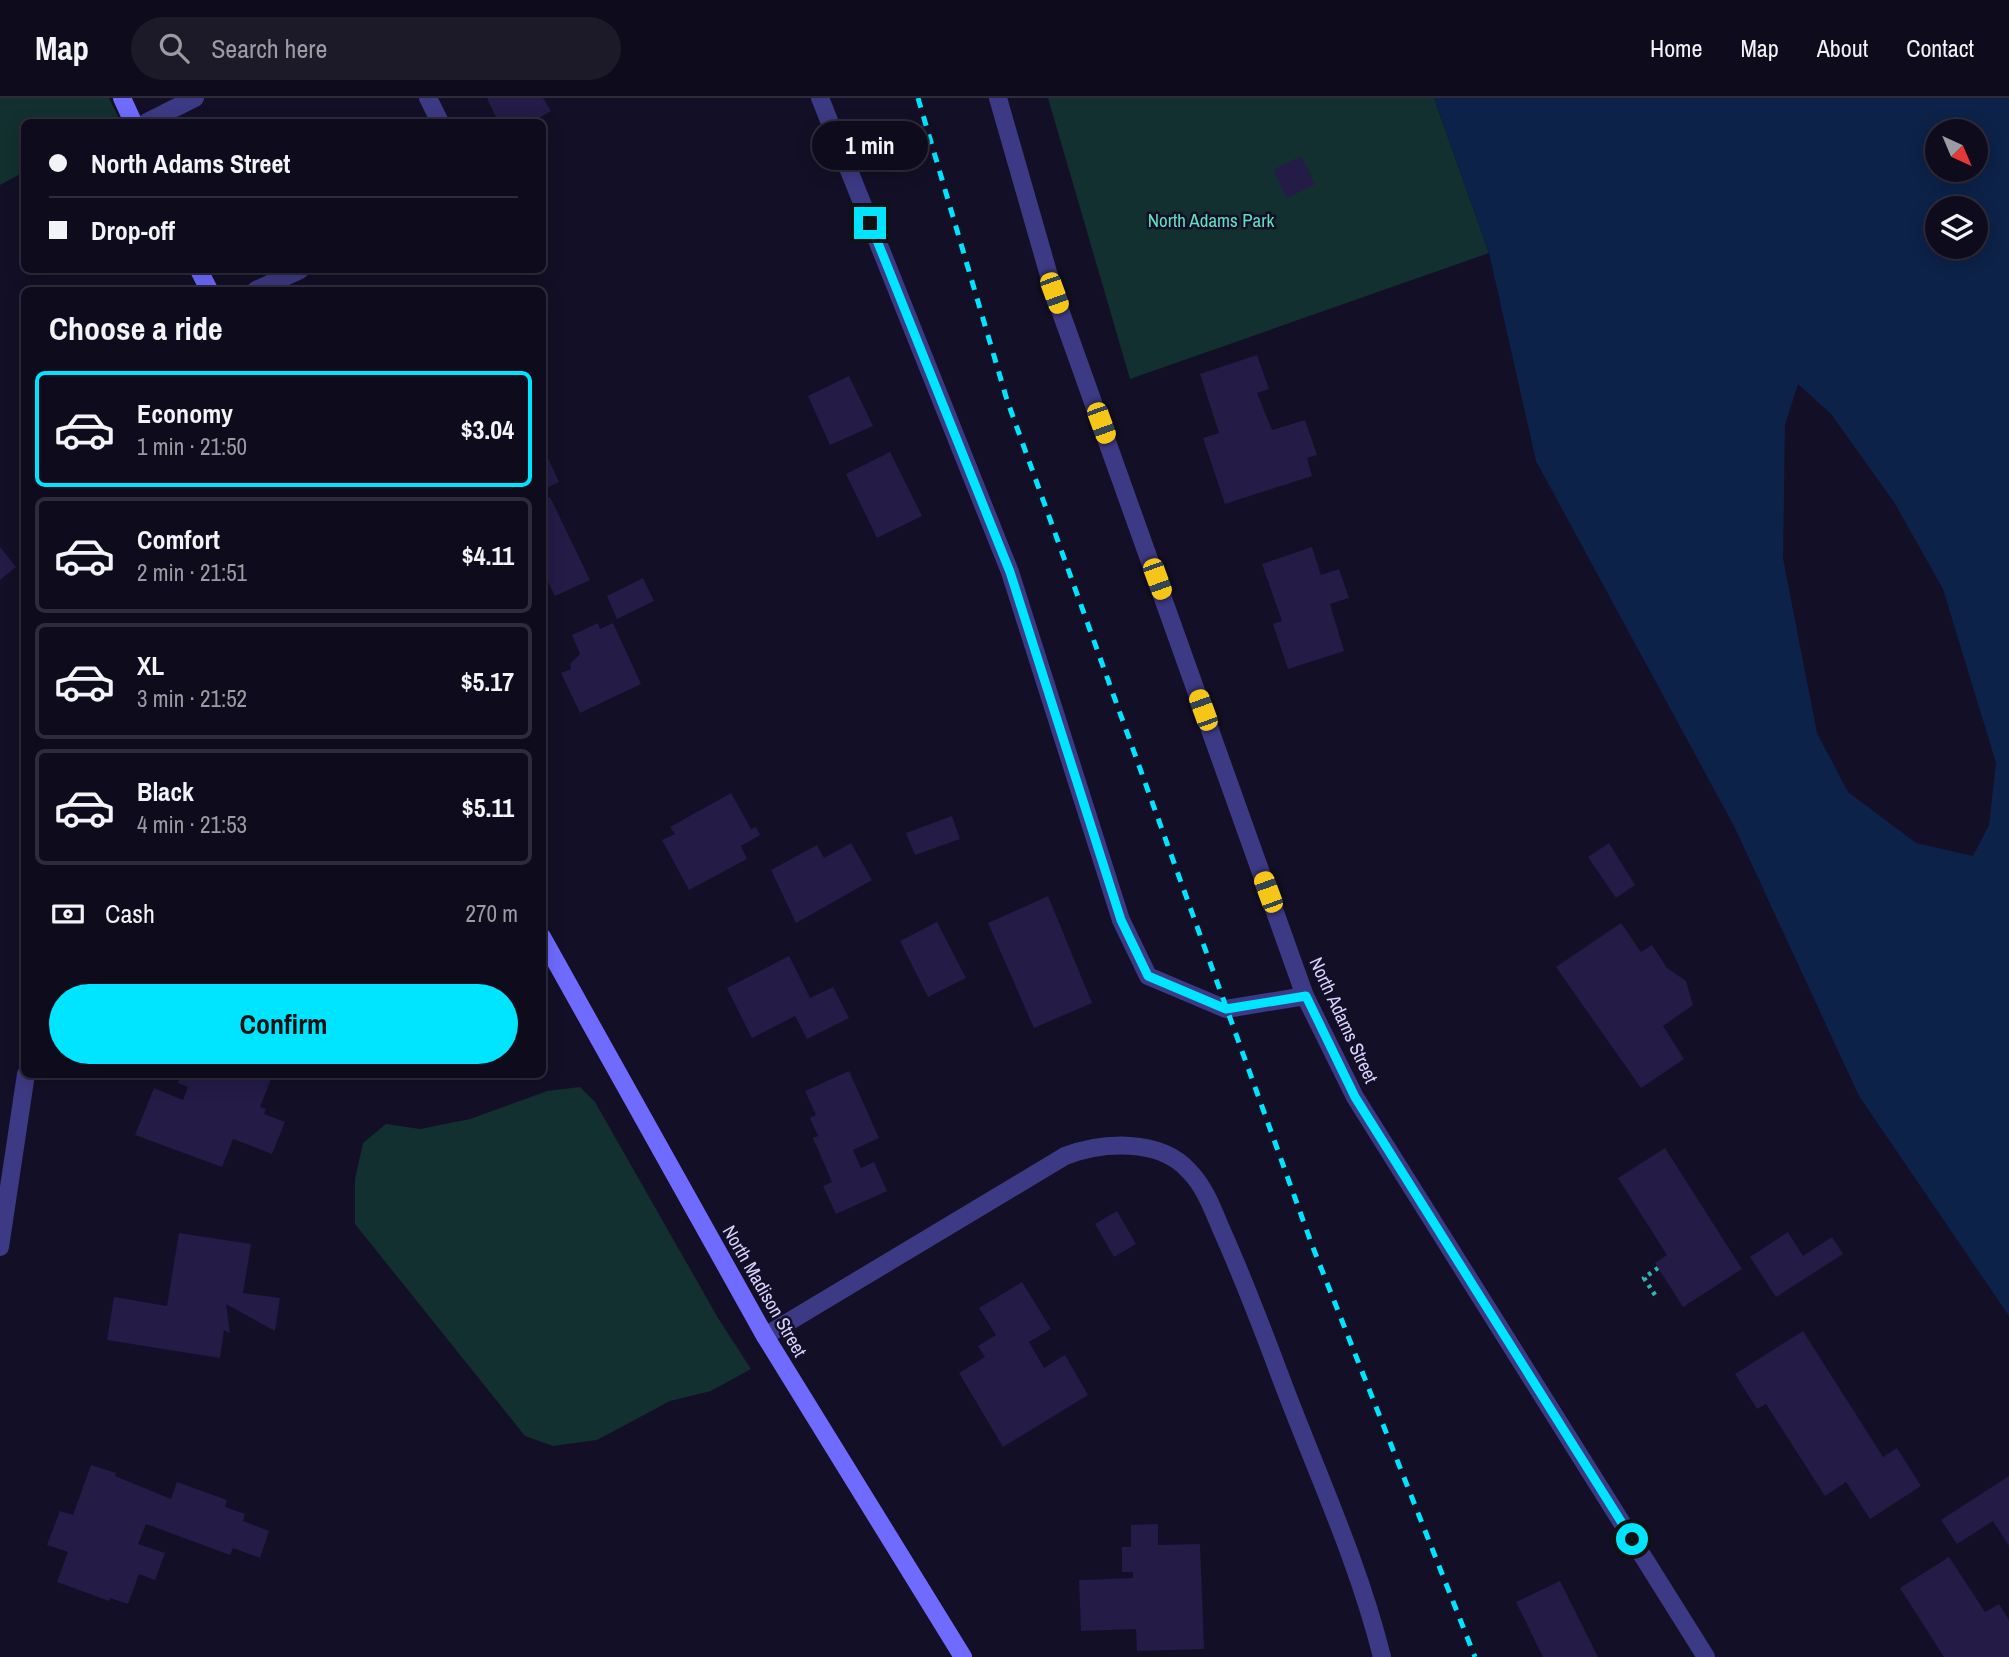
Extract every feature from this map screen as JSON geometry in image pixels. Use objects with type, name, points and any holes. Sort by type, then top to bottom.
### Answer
[{"type":"street","points":[[122,98],[132,119]]},
{"type":"street","points":[[153,119],[195,98]]},
{"type":"street","points":[[428,98],[438,119]]},
{"type":"street","points":[[820,98],[1010,572],[1121,920],[1148,976],[1226,1009],[1306,996]]},
{"type":"street","name":"North Adams Street","points":[[998,98],[1054,293],[1306,996],[1355,1097],[1706,1657]]},
{"type":"street","points":[[263,287],[293,273]]},
{"type":"street","name":"North Madison Street","points":[[546,944],[765,1336],[963,1657]]},
{"type":"street","points":[[0,1247],[25,1078]]},
{"type":"street","points":[[765,1336],[1065,1156],[1091,1146],[1147,1148],[1168,1154],[1189,1170],[1205,1192],[1244,1280],[1368,1598],[1382,1657]]},
{"type":"path","points":[[1655,1295],[1644,1278],[1658,1268]]},
{"type":"green space","points":[[0,98],[109,98],[120,119],[21,119],[21,174],[0,185]]},
{"type":"green space","name":"North Adams Park","points":[[1048,98],[1434,98],[1489,253],[1130,379]]},
{"type":"green space","points":[[580,1087],[595,1102],[718,1318],[751,1369],[711,1391],[670,1401],[597,1440],[553,1446],[525,1436],[355,1224],[355,1179],[363,1143],[386,1124],[420,1129],[470,1119],[547,1091]]},
{"type":"water","points":[[1434,98],[2009,98],[2009,1316],[1859,1096],[1735,828],[1536,461],[1489,253]],"holes":[[[1798,384],[1831,414],[1894,502],[1943,589],[1996,763],[1989,825],[1973,856],[1916,843],[1848,792],[1817,733],[1783,558],[1785,425]]]},
{"type":"building","points":[[487,98],[543,98],[551,111],[537,119],[497,119]]},
{"type":"building","points":[[1301,156],[1315,184],[1287,198],[1273,170]]},
{"type":"building","points":[[1257,355],[1269,389],[1257,393],[1272,430],[1305,420],[1317,455],[1307,458],[1312,476],[1225,504],[1203,438],[1219,433],[1200,374]]},
{"type":"building","points":[[849,376],[873,426],[830,445],[808,396]]},
{"type":"building","points":[[890,452],[922,516],[877,538],[846,474]]},
{"type":"building","points":[[546,454],[559,482],[546,488]]},
{"type":"building","points":[[550,497],[590,580],[555,596],[546,578],[546,498]]},
{"type":"building","points":[[0,547],[16,567],[0,580]]},
{"type":"building","points":[[1312,547],[1321,575],[1339,569],[1349,598],[1330,604],[1344,651],[1288,669],[1273,624],[1282,621],[1262,564]]},
{"type":"building","points":[[643,578],[654,601],[617,619],[607,596]]},
{"type":"building","points":[[598,623],[600,629],[613,623],[641,684],[580,713],[561,673],[571,669],[570,664],[580,654],[572,635]]},
{"type":"building","points":[[731,793],[751,829],[756,827],[760,835],[741,846],[747,859],[689,890],[662,840],[675,834],[670,827]]},
{"type":"building","points":[[952,816],[960,839],[915,855],[906,833]]},
{"type":"building","points":[[851,843],[872,880],[796,923],[771,870],[817,845],[824,858]]},
{"type":"building","points":[[1609,843],[1635,885],[1616,898],[1588,857]]},
{"type":"building","points":[[1048,896],[1092,1003],[1034,1028],[988,923]]},
{"type":"building","points":[[937,922],[966,978],[928,997],[900,941]]},
{"type":"building","points":[[1621,923],[1641,952],[1652,945],[1667,968],[1686,981],[1693,1005],[1663,1026],[1684,1059],[1641,1088],[1556,967]]},
{"type":"building","points":[[789,956],[810,998],[833,987],[849,1018],[807,1039],[795,1016],[752,1038],[727,988]]},
{"type":"building","points":[[849,1071],[879,1138],[853,1150],[861,1168],[874,1162],[887,1191],[836,1214],[823,1186],[832,1182],[813,1138],[818,1136],[810,1118],[816,1115],[805,1091]]},
{"type":"building","points":[[180,1078],[271,1078],[260,1107],[266,1109],[264,1114],[285,1122],[272,1154],[233,1139],[222,1167],[135,1135],[154,1088],[183,1100],[188,1087],[178,1083]]},
{"type":"building","points":[[1665,1148],[1742,1269],[1683,1307],[1655,1263],[1667,1255],[1618,1178]]},
{"type":"building","points":[[1117,1211],[1136,1244],[1114,1257],[1095,1224]]},
{"type":"building","points":[[1788,1232],[1803,1256],[1832,1237],[1843,1254],[1776,1297],[1750,1257]]},
{"type":"building","points":[[179,1233],[251,1244],[243,1293],[280,1298],[275,1331],[226,1304],[230,1333],[224,1330],[220,1358],[107,1340],[114,1297],[167,1306]]},
{"type":"building","points":[[1022,1282],[1051,1329],[1029,1342],[1044,1368],[1065,1355],[1088,1395],[1003,1447],[959,1373],[985,1357],[978,1346],[996,1335],[979,1308]]},
{"type":"building","points":[[1803,1331],[1883,1457],[1897,1448],[1921,1486],[1870,1519],[1846,1482],[1825,1496],[1766,1404],[1757,1409],[1735,1374]]},
{"type":"building","points":[[91,1465],[116,1473],[115,1476],[171,1499],[177,1482],[227,1500],[225,1507],[245,1514],[243,1521],[269,1531],[260,1558],[233,1548],[230,1555],[146,1524],[138,1544],[165,1553],[155,1580],[139,1574],[128,1604],[110,1598],[109,1601],[57,1582],[68,1552],[47,1545],[60,1511],[73,1515]]},
{"type":"building","points":[[2009,1476],[2009,1546],[1993,1521],[1957,1544],[1941,1520]]},
{"type":"building","points":[[1158,1524],[1158,1545],[1200,1544],[1204,1649],[1137,1651],[1136,1629],[1081,1631],[1079,1580],[1133,1578],[1133,1572],[1122,1572],[1122,1547],[1131,1547],[1131,1525]]},
{"type":"building","points":[[1949,1557],[1985,1612],[1999,1604],[2009,1620],[2009,1657],[1944,1657],[1900,1588]]},
{"type":"building","points":[[1560,1581],[1598,1657],[1543,1657],[1516,1602]]},
{"type":"railway","points":[[918,98],[1007,400],[1312,1245],[1475,1657]]},
{"type":"route","points":[[870,223],[1010,572],[1121,920],[1148,976],[1226,1009],[1306,996],[1355,1097],[1632,1539]]}]
